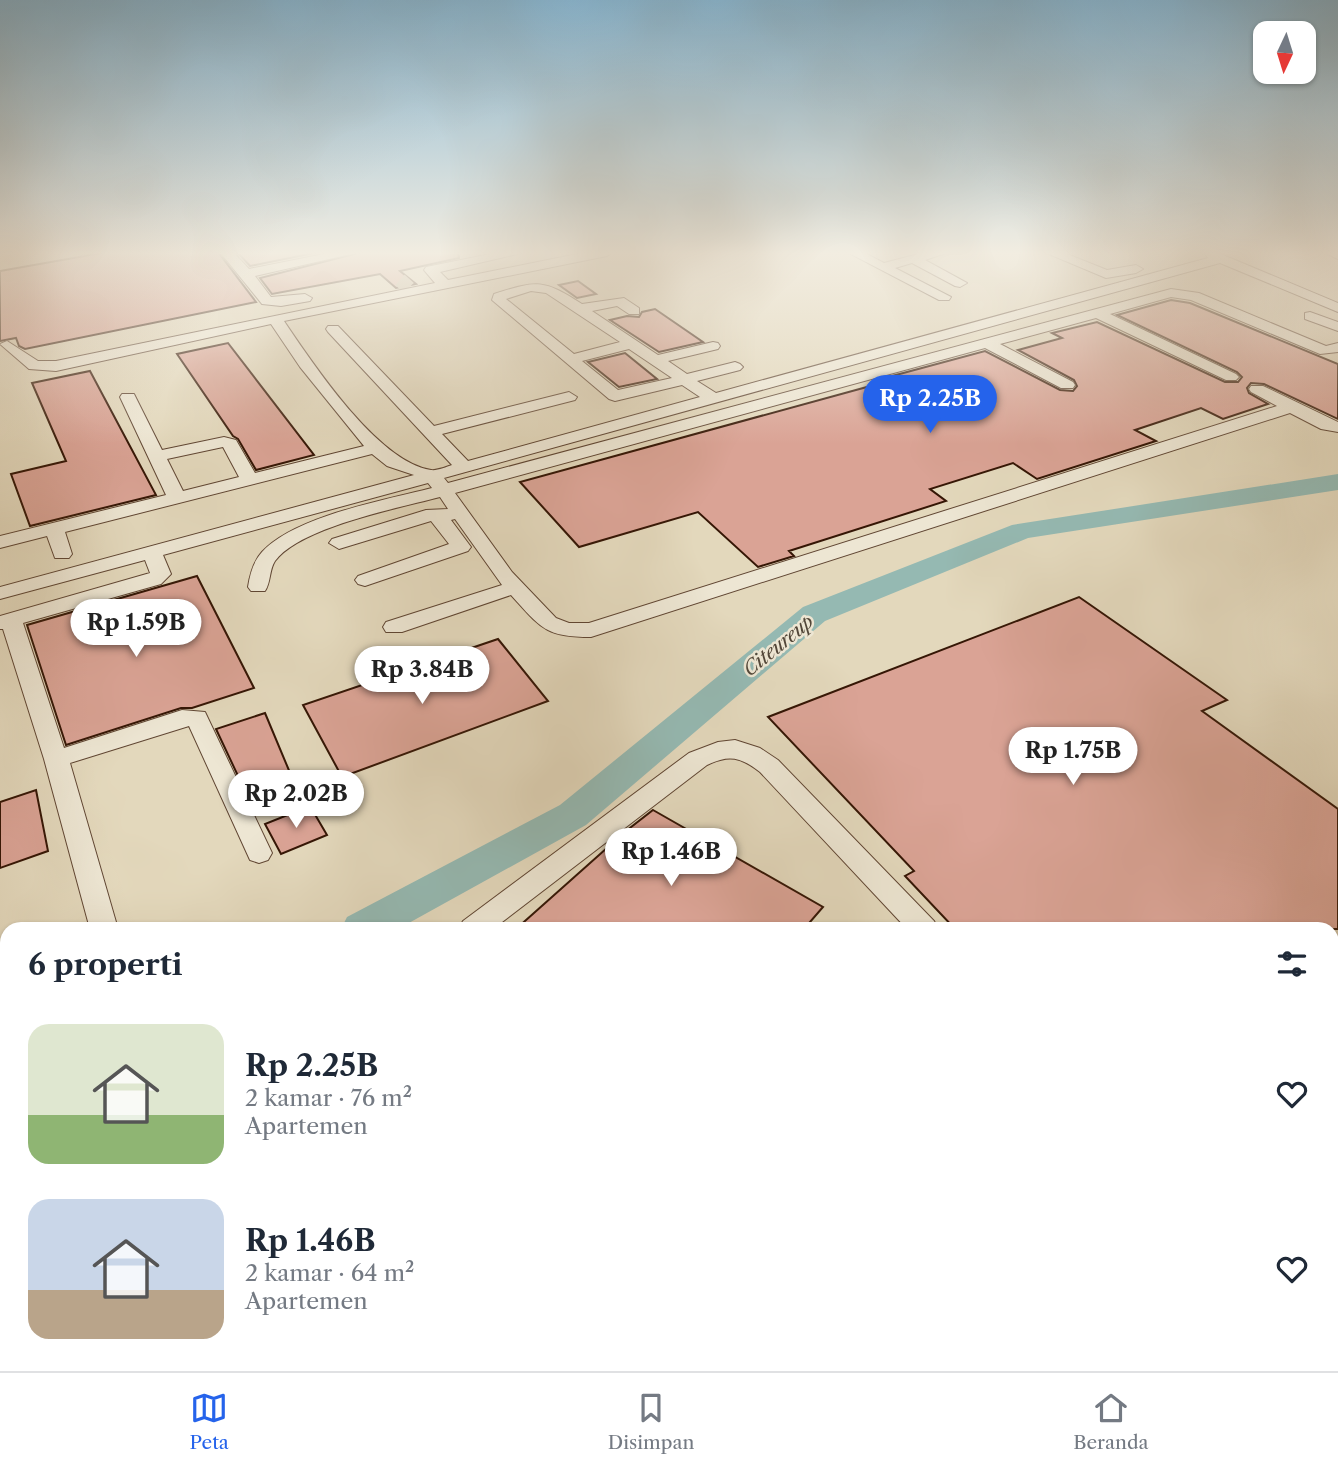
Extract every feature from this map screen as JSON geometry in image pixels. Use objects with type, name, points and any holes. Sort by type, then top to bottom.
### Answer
[{"type":"street","points":[[286,316],[275,319],[305,364],[375,448],[393,462],[438,483],[461,547],[365,580]]},
{"type":"street","points":[[519,316],[615,396],[734,367]]},
{"type":"street","points":[[589,316],[711,397]]},
{"type":"street","points":[[258,587],[261,567],[284,543],[438,483],[464,467],[1010,316]]},
{"type":"street","points":[[0,593],[151,551],[438,483],[617,445],[1080,316]]},
{"type":"street","points":[[1103,316],[1231,377]]},
{"type":"street","points":[[1242,316],[1334,352]]},
{"type":"street","points":[[333,329],[464,467]]},
{"type":"street","points":[[985,342],[1067,385]]},
{"type":"street","points":[[655,360],[713,346]]},
{"type":"street","points":[[128,397],[177,498]]},
{"type":"street","points":[[431,432],[569,397]]},
{"type":"street","points":[[339,543],[433,513],[449,515],[514,587],[555,627],[578,631],[1291,407],[1327,425],[1338,427]]},
{"type":"street","points":[[157,456],[224,442],[230,444],[249,480]]},
{"type":"street","points":[[0,542],[375,448]]},
{"type":"street","points":[[54,528],[62,554]]},
{"type":"street","points":[[102,922],[57,759],[6,622],[154,580],[161,574],[151,551]]},
{"type":"street","points":[[394,627],[514,587]]},
{"type":"street","points":[[57,759],[182,718],[197,718],[260,853]]},
{"type":"street","points":[[482,922],[698,759],[728,748],[746,750],[769,766],[917,922]]},
{"type":"lane","points":[[1310,316],[1338,327]]},
{"type":"lane","points":[[7,345],[34,366],[56,366],[275,319]]},
{"type":"lane","points":[[30,362],[140,337]]},
{"type":"lane","points":[[571,359],[630,344]]},
{"type":"lane","points":[[1257,389],[1291,407]]},
{"type":"building","points":[[0,316],[187,316],[25,349],[19,346],[16,338],[0,341]]},
{"type":"building","points":[[627,316],[665,316],[703,342],[659,352],[610,320]]},
{"type":"building","points":[[1119,316],[1221,316],[1338,364],[1338,419],[1264,384],[1251,383],[1247,388],[1249,393],[1268,404],[1223,419],[1201,408],[1135,430],[1156,441],[1037,479],[1013,463],[930,489],[946,501],[789,551],[794,556],[758,567],[698,512],[579,547],[520,482],[885,382],[881,379],[985,351],[1060,390],[1073,391],[1077,386],[1074,380],[1018,350],[1062,338],[1052,333],[1097,322],[1225,382],[1238,382],[1242,377],[1237,372]]},
{"type":"building","points":[[228,343],[314,455],[256,470],[238,439],[233,436],[177,354]]},
{"type":"building","points":[[625,353],[657,379],[619,387],[588,362]]},
{"type":"building","points":[[90,371],[156,495],[30,526],[11,474],[66,461],[32,383]]},
{"type":"building","points":[[197,576],[254,688],[66,745],[27,625]]},
{"type":"building","points":[[1079,597],[1227,700],[1202,711],[1338,809],[1338,922],[948,922],[905,876],[914,871],[768,717]]},
{"type":"building","points":[[498,639],[548,701],[342,777],[303,705]]},
{"type":"building","points":[[265,713],[293,780],[247,795],[216,729]]},
{"type":"building","points":[[36,790],[48,851],[0,868],[0,802]]},
{"type":"building","points":[[310,806],[327,835],[281,854],[265,824]]},
{"type":"building","points":[[653,810],[823,907],[810,922],[524,922]]},
{"type":"waterway","name":"Citeureup","points":[[375,922],[573,815],[814,614],[1022,531],[1338,482]]}]
